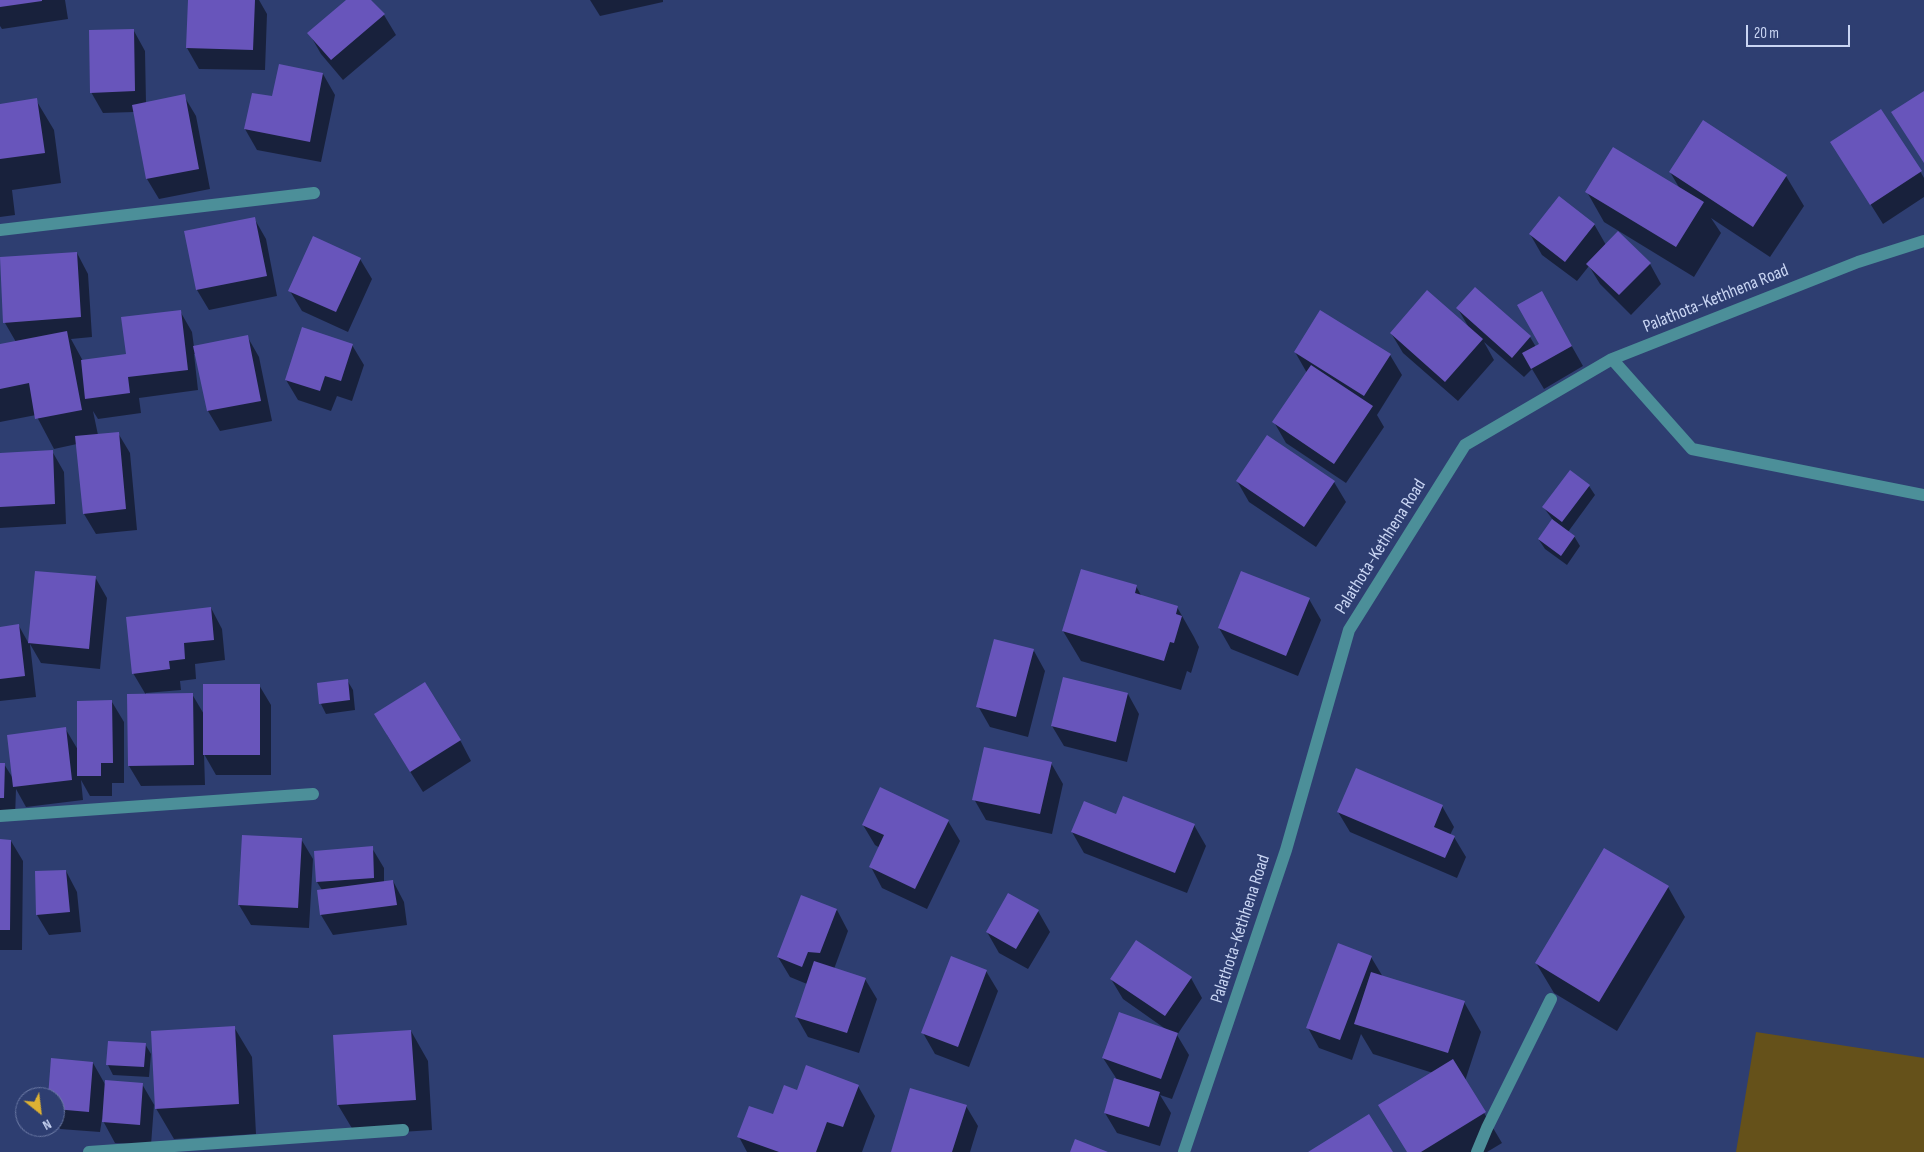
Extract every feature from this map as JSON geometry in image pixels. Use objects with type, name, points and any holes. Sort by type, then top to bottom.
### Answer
[{"type":"street","points":[[0,230],[314,193]]},
{"type":"street","name":"Palathota-Kethhena Road","points":[[1184,1152],[1286,850],[1350,630],[1465,445],[1612,359],[1858,262],[1924,241]]},
{"type":"street","points":[[1612,359],[1692,449],[1924,494]]},
{"type":"street","points":[[0,816],[313,794]]},
{"type":"street","points":[[1477,1152],[1551,999]]},
{"type":"street","points":[[89,1152],[403,1130]]},
{"type":"shaded area","points":[[1756,1032],[1924,1058],[1924,1152],[1736,1152]]},
{"type":"building","points":[[0,0],[42,0],[42,1],[0,7]]},
{"type":"building","points":[[188,0],[255,0],[253,50],[186,48]]},
{"type":"building","points":[[346,0],[371,0],[385,14],[331,60],[307,33]]},
{"type":"building","points":[[134,29],[135,91],[90,93],[89,30]]},
{"type":"building","points":[[279,64],[323,73],[310,142],[244,129],[252,93],[272,96]]},
{"type":"building","points":[[1924,91],[1924,163],[1891,112]]},
{"type":"building","points":[[185,94],[199,169],[146,179],[132,105]]},
{"type":"building","points":[[37,98],[45,153],[0,159],[0,104]]},
{"type":"building","points":[[1881,109],[1922,171],[1870,205],[1830,142]]},
{"type":"building","points":[[1703,120],[1787,175],[1753,227],[1669,172]]},
{"type":"building","points":[[1613,147],[1704,202],[1676,247],[1585,192]]},
{"type":"building","points":[[1559,196],[1595,224],[1565,262],[1529,234]]},
{"type":"building","points":[[255,217],[267,276],[196,290],[184,231]]},
{"type":"building","points":[[1618,231],[1651,263],[1619,295],[1586,264]]},
{"type":"building","points":[[313,236],[361,258],[336,312],[288,291]]},
{"type":"building","points":[[77,252],[81,317],[3,323],[0,257]]},
{"type":"building","points":[[1475,287],[1531,336],[1512,358],[1456,308]]},
{"type":"building","points":[[1427,290],[1483,339],[1445,382],[1390,333]]},
{"type":"building","points":[[1542,291],[1572,346],[1531,369],[1522,353],[1539,344],[1517,305]]},
{"type":"building","points":[[181,310],[188,370],[128,377],[130,393],[85,399],[81,360],[126,354],[121,317]]},
{"type":"building","points":[[1320,310],[1391,354],[1364,396],[1294,352]]},
{"type":"building","points":[[302,327],[353,344],[341,381],[325,376],[320,391],[285,380]]},
{"type":"building","points":[[67,331],[82,410],[35,419],[29,383],[0,389],[0,344]]},
{"type":"building","points":[[248,335],[261,401],[207,411],[193,346]]},
{"type":"building","points":[[1311,365],[1373,406],[1334,464],[1272,422]]},
{"type":"building","points":[[119,432],[126,509],[83,514],[75,436]]},
{"type":"building","points":[[1267,435],[1335,481],[1304,527],[1236,481]]},
{"type":"building","points":[[53,450],[55,504],[0,507],[0,453]]},
{"type":"building","points":[[1570,470],[1590,485],[1562,522],[1542,507]]},
{"type":"building","points":[[1552,519],[1575,536],[1561,556],[1538,539]]},
{"type":"building","points":[[1081,569],[1137,585],[1135,593],[1178,606],[1176,614],[1182,616],[1174,643],[1170,642],[1164,661],[1062,631]]},
{"type":"building","points":[[35,571],[96,576],[89,649],[28,643]]},
{"type":"building","points":[[1241,571],[1310,598],[1286,656],[1218,628]]},
{"type":"building","points":[[211,607],[214,640],[184,643],[185,659],[169,661],[170,669],[132,674],[126,617]]},
{"type":"building","points":[[19,624],[25,676],[0,679],[0,627]]},
{"type":"building","points":[[994,639],[1034,649],[1016,717],[976,707]]},
{"type":"building","points":[[1063,677],[1128,693],[1116,742],[1051,726]]},
{"type":"building","points":[[348,679],[350,700],[319,704],[317,683]]},
{"type":"building","points":[[425,682],[461,740],[410,772],[374,714]]},
{"type":"building","points":[[203,684],[260,684],[260,755],[203,755]]},
{"type":"building","points":[[193,693],[194,765],[128,766],[127,694]]},
{"type":"building","points":[[112,700],[113,763],[101,763],[101,776],[77,776],[77,701]]},
{"type":"building","points":[[66,727],[72,780],[13,787],[7,735]]},
{"type":"building","points":[[984,747],[1052,762],[1040,814],[972,800]]},
{"type":"building","points":[[0,763],[5,763],[4,798],[0,798]]},
{"type":"building","points":[[1356,768],[1443,805],[1434,827],[1455,836],[1445,858],[1337,812]]},
{"type":"building","points":[[880,787],[949,820],[915,889],[869,867],[884,835],[862,825]]},
{"type":"building","points":[[1123,796],[1195,824],[1175,873],[1071,832],[1084,801],[1116,814]]},
{"type":"building","points":[[242,835],[302,838],[298,908],[238,905]]},
{"type":"building","points":[[0,839],[11,840],[10,930],[0,930]]},
{"type":"building","points":[[373,846],[374,878],[316,882],[314,851]]},
{"type":"building","points":[[1604,848],[1669,886],[1599,1002],[1535,963]]},
{"type":"building","points":[[66,870],[70,912],[36,915],[35,871]]},
{"type":"building","points":[[393,880],[397,905],[320,915],[317,890]]},
{"type":"building","points":[[1008,893],[1039,910],[1016,949],[986,932]]},
{"type":"building","points":[[801,895],[837,909],[820,953],[808,952],[802,967],[777,957]]},
{"type":"building","points":[[1136,940],[1192,977],[1165,1016],[1110,979]]},
{"type":"building","points":[[1338,943],[1372,956],[1340,1040],[1306,1028]]},
{"type":"building","points":[[951,956],[987,970],[958,1047],[921,1033]]},
{"type":"building","points":[[814,961],[866,978],[847,1033],[795,1017]]},
{"type":"building","points":[[1371,972],[1465,1001],[1448,1053],[1354,1024]]},
{"type":"building","points":[[1119,1012],[1178,1033],[1161,1079],[1102,1058]]},
{"type":"building","points":[[235,1026],[239,1104],[155,1109],[151,1031]]},
{"type":"building","points":[[411,1030],[416,1100],[337,1105],[333,1035]]},
{"type":"building","points":[[108,1041],[146,1043],[144,1067],[106,1065]]},
{"type":"building","points":[[51,1058],[93,1062],[89,1112],[65,1110],[65,1087],[49,1087]]},
{"type":"building","points":[[1453,1059],[1486,1112],[1421,1152],[1407,1152],[1378,1105]]},
{"type":"building","points":[[806,1065],[859,1085],[843,1127],[827,1122],[816,1152],[779,1152],[737,1137],[749,1106],[773,1114],[784,1085],[797,1090]]},
{"type":"building","points":[[1114,1078],[1160,1092],[1149,1127],[1104,1113]]},
{"type":"building","points":[[105,1080],[143,1083],[140,1125],[102,1122]]},
{"type":"building","points":[[910,1088],[967,1105],[952,1152],[891,1152]]},
{"type":"building","points":[[1369,1114],[1393,1152],[1308,1152]]},
{"type":"building","points":[[1075,1139],[1108,1152],[1070,1152]]}]
